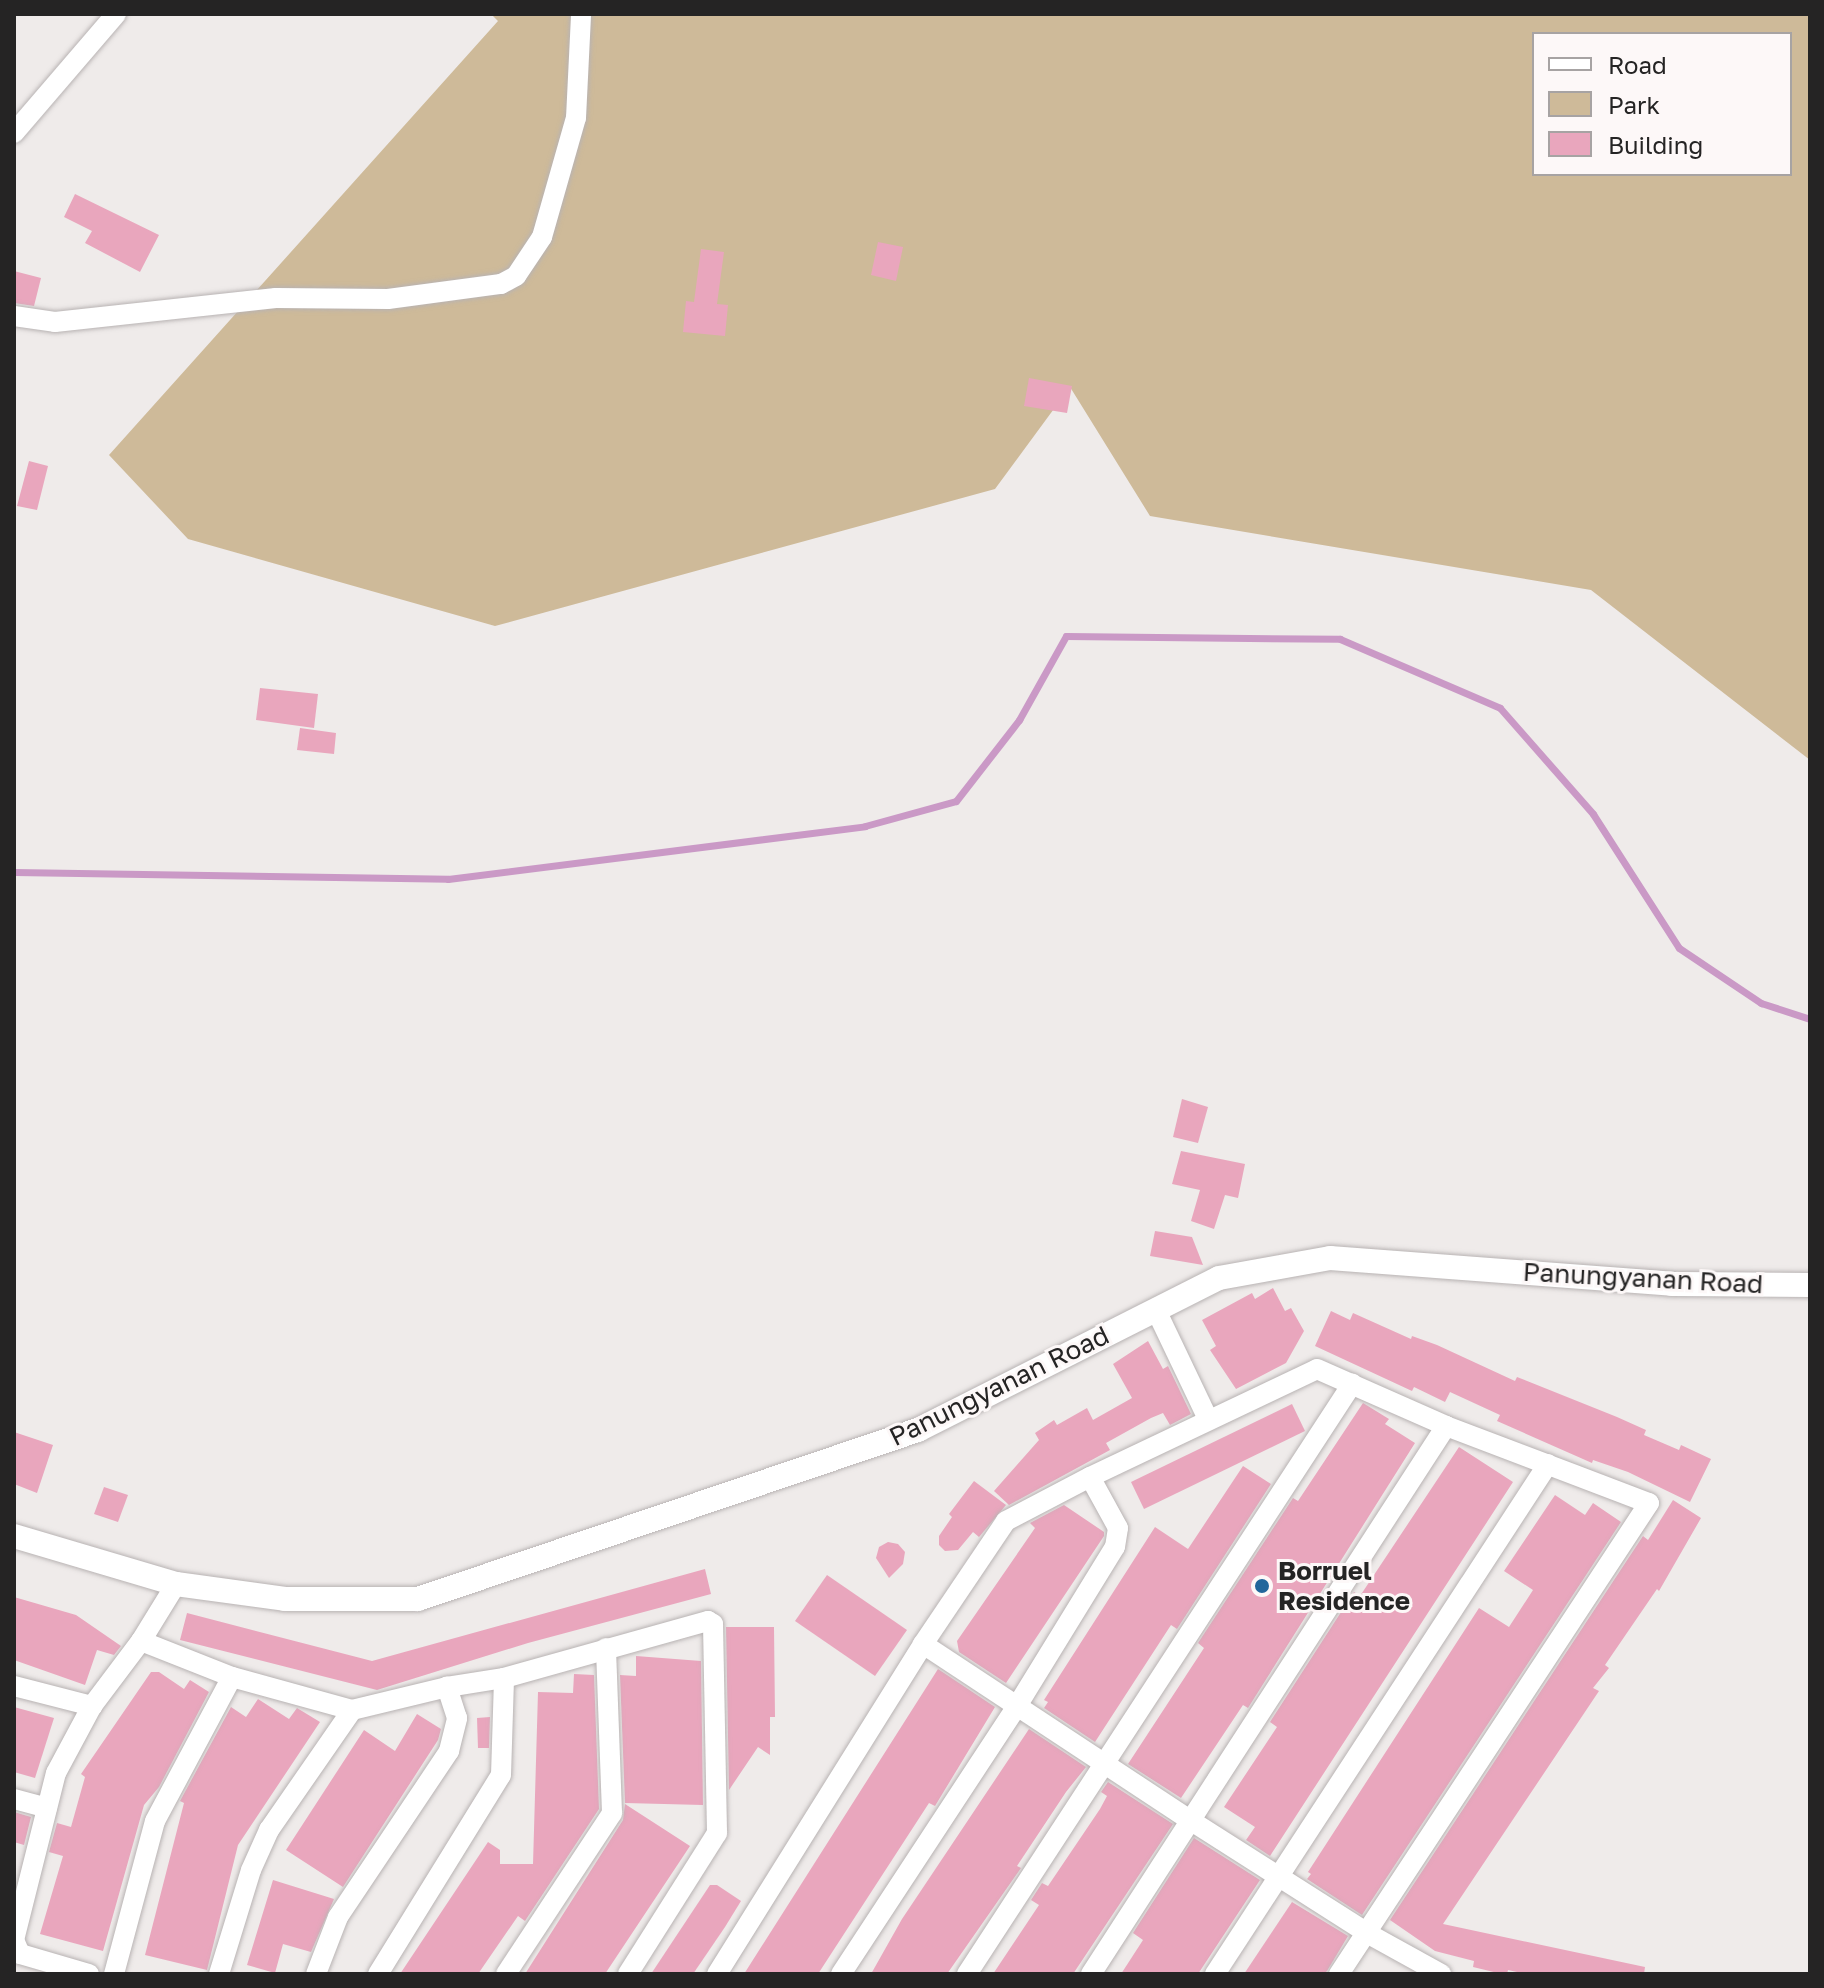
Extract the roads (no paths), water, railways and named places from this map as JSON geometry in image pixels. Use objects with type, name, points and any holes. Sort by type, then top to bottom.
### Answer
[{"type":"street","points":[[14,133],[116,14]]},
{"type":"street","points":[[14,316],[55,322],[276,298],[388,299],[508,280],[528,263],[542,237],[576,118],[581,14]]},
{"type":"street","name":"Panungyanan Road","points":[[14,1536],[176,1584],[285,1599],[418,1599],[918,1430],[1219,1278],[1330,1258],[1672,1284],[1810,1285]]},
{"type":"street","points":[[1156,1310],[1208,1419]]},
{"type":"street","points":[[717,1974],[923,1644],[1006,1521],[1208,1419],[1317,1369],[1446,1426],[1649,1503],[1339,1974]]},
{"type":"street","points":[[967,1974],[1352,1384]]},
{"type":"street","points":[[1091,1974],[1193,1822],[1446,1426]]},
{"type":"street","points":[[1215,1974],[1548,1464]]},
{"type":"street","points":[[841,1974],[1017,1706],[1115,1547],[1116,1521],[1090,1477]]},
{"type":"street","points":[[89,1974],[20,1954],[14,1940],[19,1902],[56,1773],[92,1706],[141,1641],[176,1584]]},
{"type":"street","points":[[141,1641],[232,1677],[352,1710],[447,1687],[504,1678],[708,1621],[714,1628],[717,1833],[628,1974]]},
{"type":"street","points":[[923,1644],[1367,1933],[1441,1974]]},
{"type":"street","points":[[506,1974],[612,1813],[606,1648]]},
{"type":"street","points":[[114,1974],[155,1821],[232,1677]]},
{"type":"street","points":[[378,1974],[501,1775],[504,1678]]},
{"type":"street","points":[[14,1686],[92,1706]]},
{"type":"street","points":[[316,1974],[338,1917],[449,1751],[457,1718],[447,1687]]},
{"type":"street","points":[[219,1974],[251,1870],[269,1830],[352,1710]]},
{"type":"street","points":[[14,1799],[47,1808]]},
{"type":"waterway","points":[[14,872],[448,879],[865,826],[956,801],[1019,720],[1066,636],[1340,639],[1500,708],[1593,814],[1679,948],[1761,1003],[1810,1019]]},
{"type":"place","name":"Borruel Residence","points":[[1262,1586]]}]
